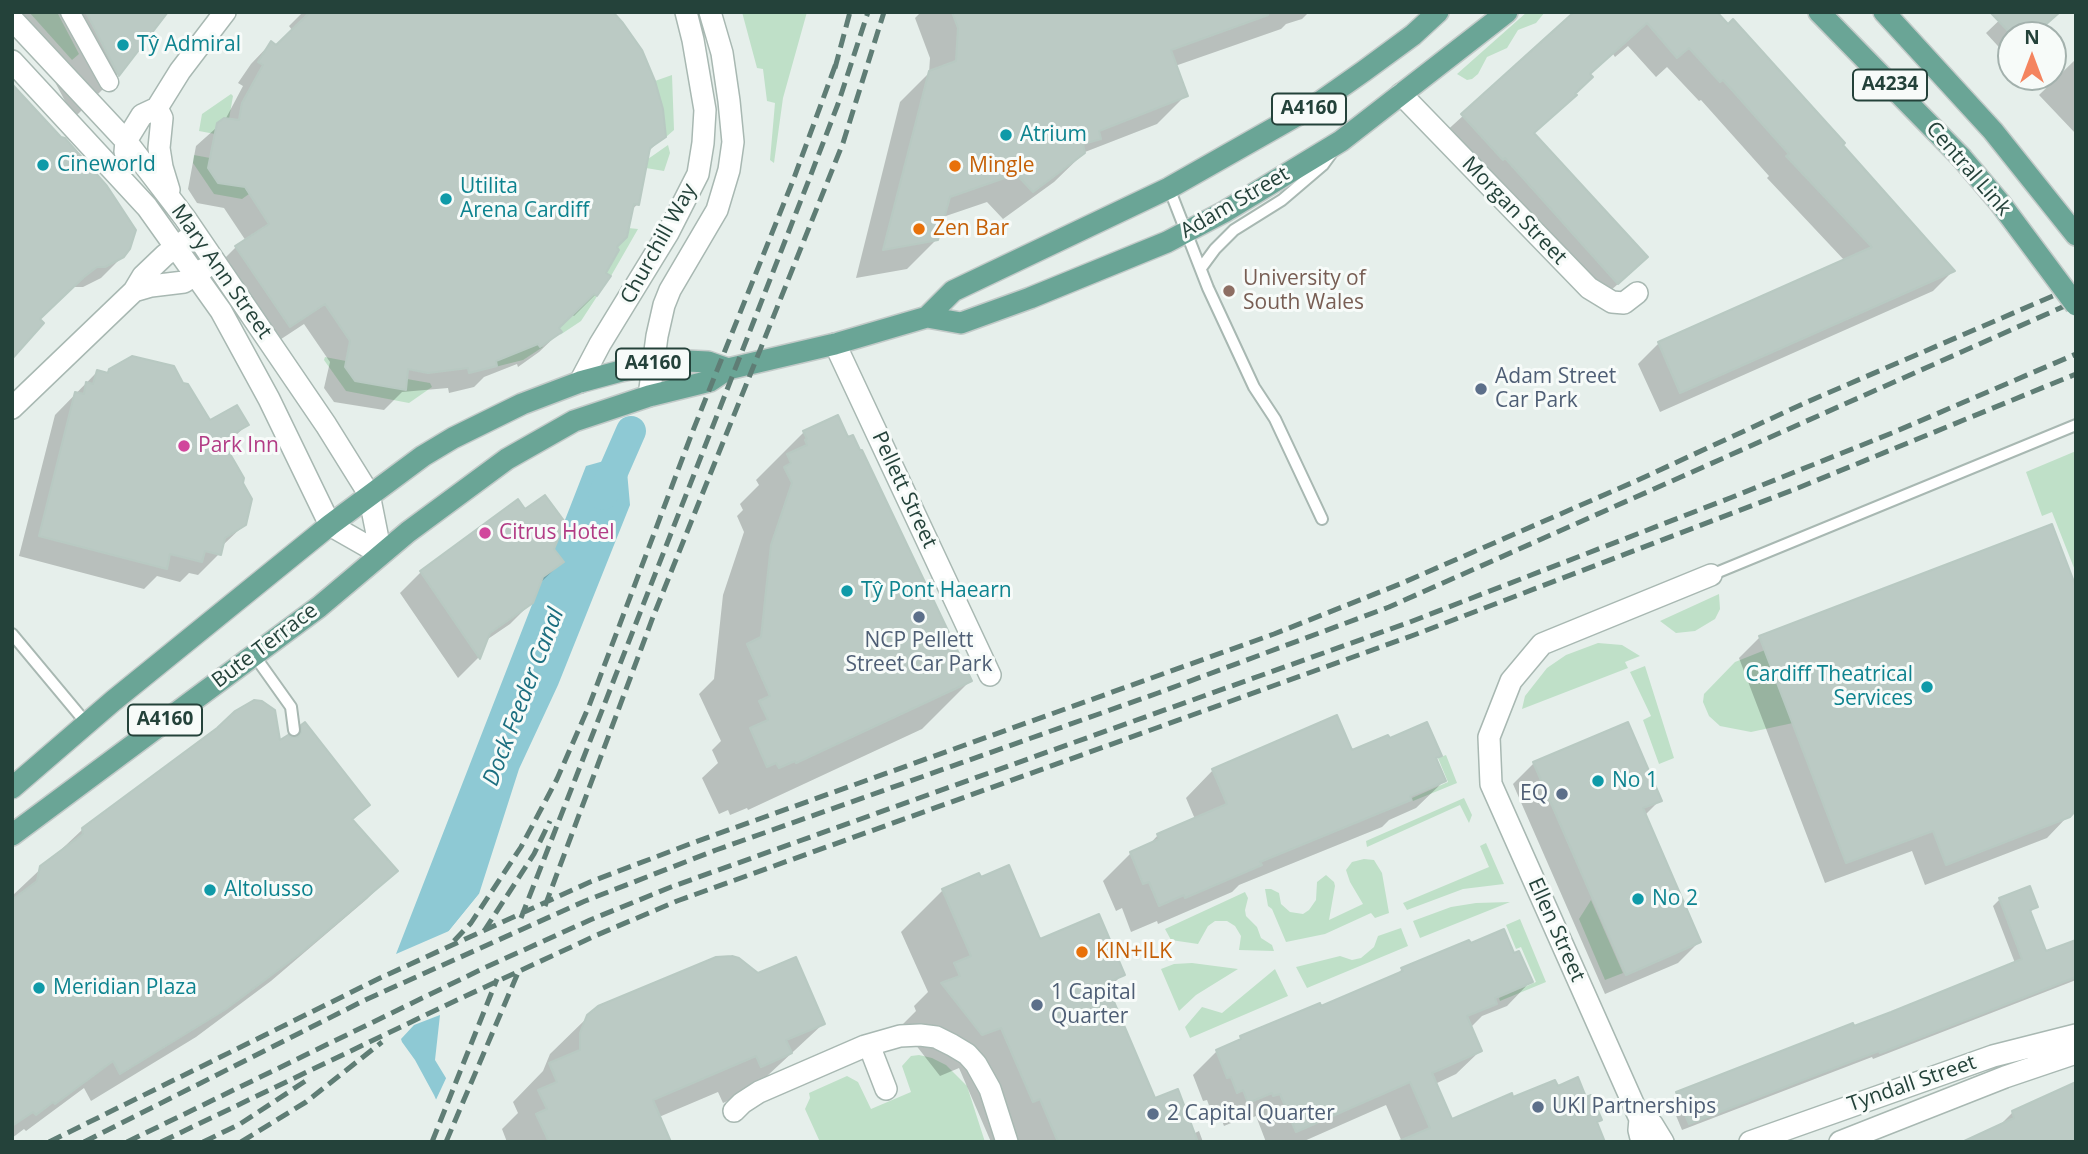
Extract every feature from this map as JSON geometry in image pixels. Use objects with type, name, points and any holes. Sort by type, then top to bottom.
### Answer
[{"type":"main road","name":"Adam Street","points":[[927,317],[953,290],[1169,188],[1317,104],[1384,57],[1438,12]]},
{"type":"main road","name":"Adam Street","points":[[574,421],[649,396],[710,381],[728,369],[835,344],[927,317],[961,323],[1075,280],[1187,232],[1341,141],[1507,12]]},
{"type":"main road","name":"Central Link","points":[[1819,12],[1961,157],[2076,305]]},
{"type":"main road","name":"Central Link","points":[[1884,12],[1993,131],[2076,235]]},
{"type":"main road","name":"Adam Street","points":[[580,382],[652,364],[708,362],[728,369]]},
{"type":"main road","name":"A4160","points":[[12,788],[330,525],[423,456],[522,404],[580,382]]},
{"type":"main road","name":"Bute Terrace","points":[[12,835],[319,607],[381,554],[507,458],[574,421]]},
{"type":"street","points":[[70,12],[109,82]]},
{"type":"street","points":[[147,207],[126,166],[126,141],[142,114],[157,108],[173,81],[225,12]]},
{"type":"street","name":"Churchill Way","points":[[580,382],[600,344],[668,233],[698,174],[704,143],[705,110],[693,40],[685,12]]},
{"type":"street","name":"Churchill Way","points":[[649,396],[652,364],[664,305],[717,210],[729,170],[733,142],[729,101],[722,53],[710,12]]},
{"type":"street","name":"Mary Ann Street","points":[[12,19],[126,141],[175,204],[326,425],[369,495],[381,554]]},
{"type":"street","name":"Mary Ann Street","points":[[12,61],[147,207],[176,247],[240,344],[330,525]]},
{"type":"street","name":"Morgan Street","points":[[1401,94],[1589,288],[1612,302],[1624,303],[1637,293]]},
{"type":"street","points":[[157,108],[162,118],[159,148],[162,167],[175,204]]},
{"type":"street","points":[[12,408],[134,292],[143,276],[195,233]]},
{"type":"street","points":[[134,292],[151,286],[184,282],[215,262]]},
{"type":"street","name":"Pellett Street","points":[[835,344],[990,675]]},
{"type":"street","points":[[330,525],[381,554]]},
{"type":"street","name":"Ellen Street","points":[[1642,1142],[1640,1119],[1491,784],[1489,737],[1511,681],[1542,645],[1711,575]]},
{"type":"street","points":[[734,1111],[759,1092],[869,1045],[900,1036],[920,1035],[936,1037],[967,1054],[976,1064],[987,1082],[1007,1142]]},
{"type":"street","name":"Tyndall Street","points":[[1750,1142],[1993,1056],[2076,1035]]},
{"type":"street","points":[[869,1045],[886,1089]]},
{"type":"street","name":"Tyndall Street","points":[[1840,1142],[2005,1077],[2076,1053]]},
{"type":"street","name":"Ellen Street","points":[[1640,1119],[1652,1124],[1663,1142]]},
{"type":"lane","points":[[1201,268],[1224,239],[1282,200],[1323,165],[1341,141]]},
{"type":"lane","points":[[1169,188],[1254,387],[1275,419],[1322,519]]},
{"type":"lane","points":[[1711,575],[2076,425]]},
{"type":"lane","points":[[12,634],[87,724]]},
{"type":"lane","points":[[254,655],[291,707],[294,730]]},
{"type":"green space","points":[[29,12],[57,12],[79,54],[72,60]]},
{"type":"green space","points":[[742,12],[807,12],[783,98],[774,163],[770,160],[775,103],[767,101],[763,69],[757,68]]},
{"type":"green space","points":[[1527,12],[1545,12],[1536,23],[1518,30],[1507,48],[1487,57],[1478,74],[1472,79],[1467,80],[1457,74]]},
{"type":"green space","points":[[672,75],[674,130],[666,137],[663,109],[655,81]]},
{"type":"green space","points":[[231,94],[233,96],[229,119],[224,118],[217,123],[215,134],[199,131],[202,114]]},
{"type":"green space","points":[[668,145],[670,153],[664,171],[646,168],[643,153],[648,159]]},
{"type":"green space","points":[[194,155],[210,158],[208,168],[218,183],[243,185],[249,194],[242,199],[214,194],[193,163]]},
{"type":"green space","points":[[628,228],[638,229],[611,276],[606,273],[619,250],[615,241]]},
{"type":"green space","points":[[593,294],[597,296],[581,321],[560,335],[562,332],[559,327]]},
{"type":"green space","points":[[537,343],[543,347],[523,360],[495,367],[496,361]]},
{"type":"green space","points":[[325,357],[346,361],[345,367],[355,381],[399,389],[407,384],[407,379],[430,383],[432,387],[409,403],[346,391],[324,360]]},
{"type":"green space","points":[[2076,451],[2076,573],[2052,512],[2042,516],[2026,472]]},
{"type":"green space","points":[[1719,594],[1720,609],[1715,619],[1695,631],[1676,633],[1660,621]]},
{"type":"green space","points":[[1598,643],[1622,645],[1640,656],[1625,662],[1628,668],[1522,709],[1525,696],[1547,668],[1566,655]]},
{"type":"green space","points":[[1765,650],[1793,723],[1751,732],[1720,726],[1709,716],[1703,702],[1704,694],[1735,662]]},
{"type":"green space","points":[[1645,666],[1674,758],[1659,764],[1643,720],[1651,716],[1630,672]]},
{"type":"green space","points":[[1446,755],[1457,783],[1413,801],[1412,798],[1448,782],[1438,758]]},
{"type":"green space","points":[[1464,798],[1472,815],[1469,823],[1460,805],[1367,847],[1366,841]]},
{"type":"green space","points":[[1486,843],[1504,884],[1463,889],[1407,910],[1403,903],[1489,867],[1480,846]]},
{"type":"green space","points":[[1374,860],[1382,873],[1389,913],[1375,918],[1371,913],[1325,934],[1286,942],[1272,909],[1268,906],[1265,889],[1279,893],[1281,904],[1290,912],[1303,914],[1316,900],[1317,882],[1326,875],[1335,886],[1329,920],[1363,904],[1346,870],[1352,862]]},
{"type":"green space","points":[[1245,892],[1248,898],[1246,916],[1257,927],[1261,938],[1272,945],[1274,951],[1239,950],[1241,936],[1235,926],[1227,921],[1215,921],[1208,926],[1198,944],[1171,940],[1165,929]]},
{"type":"green space","points":[[1591,900],[1623,973],[1605,980],[1579,919]]},
{"type":"green space","points":[[1510,902],[1420,938],[1413,921],[1451,907]]},
{"type":"green space","points":[[1520,919],[1546,982],[1500,1001],[1499,998],[1536,982],[1521,947],[1516,949],[1506,925]]},
{"type":"green space","points":[[1401,928],[1408,946],[1307,988],[1296,967],[1340,956],[1352,960],[1361,958],[1374,947],[1378,936]]},
{"type":"green space","points":[[1192,963],[1238,969],[1196,995],[1179,1011],[1161,969],[1174,964]]},
{"type":"green space","points":[[1275,969],[1288,996],[1190,1038],[1185,1027],[1202,1007],[1222,1013]]},
{"type":"green space","points":[[919,1055],[946,1065],[967,1086],[985,1142],[820,1142],[805,1109],[810,1098],[809,1093],[847,1076],[858,1082],[871,1109],[911,1092],[902,1066],[911,1056]]},
{"type":"water","points":[[618,457],[626,460],[630,505],[558,685],[519,769],[479,894],[449,931],[396,954],[586,466]]},
{"type":"water","points":[[440,1015],[435,1060],[485,1142],[455,1142],[434,1095],[402,1042],[401,1039],[414,1025]]},
{"type":"pier","points":[[483,893],[452,933],[444,937],[479,894]]},
{"type":"pier","points":[[448,1074],[486,1136],[483,1142],[451,1142],[434,1104]]},
{"type":"building","name":"Tŷ Admiral","points":[[86,12],[168,12],[119,76]]},
{"type":"building","name":"Utilita Arena Cardiff","points":[[310,12],[613,12],[623,23],[642,50],[655,81],[663,109],[666,137],[650,148],[639,205],[634,204],[627,237],[617,247],[619,250],[606,273],[611,276],[597,296],[594,294],[559,328],[562,332],[540,347],[538,344],[496,361],[497,366],[469,373],[468,368],[428,373],[408,369],[406,390],[355,381],[345,367],[350,341],[325,304],[290,327],[235,246],[269,224],[245,187],[218,183],[208,168],[217,123],[224,118],[239,120],[242,103],[263,65],[258,62],[271,41],[276,45]]},
{"type":"building","name":"Atrium","points":[[952,12],[1268,12],[1268,15],[1171,50],[1188,96],[1099,131],[1101,139],[1083,144],[1085,153],[1033,192],[1016,174],[950,197],[938,240],[883,250],[929,71],[956,61],[958,28]]},
{"type":"building","points":[[1574,12],[1717,12],[1728,24],[1733,19],[1955,271],[1680,393],[1658,342],[1872,247],[1786,156],[1789,154],[1723,80],[1720,82],[1689,48],[1677,58],[1647,23],[1590,74],[1593,77],[1575,94],[1577,95],[1534,133],[1648,257],[1618,284],[1505,158],[1503,160],[1461,114]]},
{"type":"building","points":[[1990,12],[2060,12],[2050,21],[1999,21]]},
{"type":"building","points":[[12,84],[107,186],[136,230],[130,249],[124,257],[105,267],[97,267],[84,277],[40,319],[44,323],[12,359]]},
{"type":"building","points":[[132,356],[174,366],[210,420],[237,405],[249,425],[222,440],[244,478],[243,483],[252,499],[246,525],[225,538],[221,555],[205,551],[202,562],[170,554],[167,569],[39,536],[75,392],[84,394],[86,382],[93,384],[97,370],[108,373],[109,369]]},
{"type":"building","name":"Tŷ Pont Haearn","points":[[838,415],[848,437],[853,435],[862,450],[972,681],[796,763],[795,761],[779,768],[776,763],[767,767],[750,728],[768,720],[759,701],[770,696],[747,644],[761,637],[771,545],[792,483],[784,467],[791,463],[787,454],[807,445],[803,431]]},
{"type":"building","points":[[545,495],[565,522],[554,549],[564,562],[543,577],[533,603],[490,633],[480,659],[420,571],[518,499],[525,509]]},
{"type":"building","name":"Cardiff Theatrical Services","points":[[2052,524],[2076,587],[2076,810],[2070,817],[1946,865],[1933,831],[1846,863],[1759,636]]},
{"type":"building","name":"Altolusso","points":[[254,700],[262,701],[275,710],[280,740],[288,735],[298,737],[301,725],[305,722],[370,805],[352,819],[398,871],[301,953],[226,1009],[120,1074],[113,1061],[55,1104],[53,1102],[36,1115],[33,1112],[12,1126],[12,900],[37,881],[40,866],[83,834],[82,828],[217,728],[235,711]]},
{"type":"building","points":[[1337,715],[1352,750],[1427,722],[1442,756],[1436,758],[1446,781],[1410,796],[1411,800],[1260,862],[1262,865],[1185,898],[1184,895],[1159,906],[1149,882],[1143,884],[1130,852],[1159,839],[1157,834],[1227,804],[1212,769]]},
{"type":"building","points":[[1628,722],[1662,801],[1643,808],[1701,942],[1626,975],[1533,762]]},
{"type":"building","name":"1 Capital Quarter","points":[[1009,865],[1040,939],[1099,914],[1125,975],[1106,983],[1155,1098],[1178,1089],[1198,1142],[1058,1142],[1040,1099],[1033,1102],[1001,1028],[982,1035],[941,983],[960,976],[954,963],[971,956],[942,889],[979,873],[981,877]]},
{"type":"building","points":[[2030,886],[2038,907],[2030,910],[2046,951],[2076,940],[2076,977],[1689,1124],[1676,1092],[1853,1023],[1854,1026],[1891,1012],[2022,959],[1999,898]]},
{"type":"building","points":[[1504,929],[1514,953],[1519,951],[1533,982],[1495,998],[1497,1004],[1467,1016],[1482,1051],[1432,1073],[1452,1119],[1512,1093],[1513,1097],[1555,1080],[1558,1086],[1578,1077],[1586,1097],[1591,1095],[1602,1120],[1597,1122],[1605,1142],[1397,1142],[1430,1128],[1410,1082],[1296,1132],[1280,1094],[1273,1096],[1272,1093],[1248,1103],[1243,1090],[1237,1093],[1231,1077],[1227,1078],[1216,1050],[1241,1039],[1240,1036],[1320,1003],[1321,1006],[1403,971],[1401,968],[1469,940],[1471,943]]},
{"type":"building","points":[[716,957],[739,958],[758,973],[796,957],[825,1024],[786,1040],[792,1053],[761,1067],[756,1056],[653,1100],[671,1142],[549,1142],[536,1114],[547,1109],[538,1090],[557,1082],[549,1063],[580,1050],[580,1033],[587,1015],[598,1006]]},
{"type":"building","points":[[2076,1082],[2076,1142],[1962,1142],[2014,1118],[2012,1111]]},
{"type":"waterway","name":"Dock Feeder Canal","points":[[603,495],[631,431]]},
{"type":"railway","points":[[835,68],[850,12]]},
{"type":"railway","points":[[521,918],[838,104],[868,12]]},
{"type":"railway","points":[[545,906],[653,617],[843,143],[884,12]]},
{"type":"railway","points":[[454,941],[471,923],[521,847],[557,779],[589,706],[838,58]]},
{"type":"railway","points":[[49,1142],[380,978],[590,882],[1274,634],[1400,584],[1636,481],[1807,402],[2076,286]]},
{"type":"railway","points":[[84,1142],[365,1000],[585,901],[716,850],[1158,693],[1389,607],[2076,301]]},
{"type":"railway","points":[[127,1142],[484,968],[671,887],[1410,622],[1892,433],[2076,354]]},
{"type":"railway","points":[[161,1142],[457,1000],[677,901],[1414,635],[1798,488],[2076,374]]},
{"type":"railway","points":[[484,931],[534,854],[550,821]]},
{"type":"railway","points":[[446,1142],[520,968]]},
{"type":"railway","points":[[432,1142],[497,979]]},
{"type":"railway","points":[[241,1142],[306,1102],[382,1042]]},
{"type":"railway","points":[[203,1142],[240,1124],[307,1080]]},
{"type":"place","name":"Tŷ Admiral","points":[[123,45]]},
{"type":"place","name":"Atrium","points":[[1006,135]]},
{"type":"place","name":"Cineworld","points":[[43,165]]},
{"type":"place","name":"Mingle","points":[[955,166]]},
{"type":"place","name":"Utilita Arena Cardiff","points":[[446,199]]},
{"type":"place","name":"Zen Bar","points":[[919,229]]},
{"type":"place","name":"University of South Wales","points":[[1229,291]]},
{"type":"place","name":"Adam Street Car Park","points":[[1481,389]]},
{"type":"place","name":"Park Inn","points":[[184,446]]},
{"type":"place","name":"Citrus Hotel","points":[[485,533]]},
{"type":"place","name":"Tŷ Pont Haearn","points":[[847,591]]},
{"type":"place","name":"NCP Pellett Street Car Park","points":[[919,617]]},
{"type":"place","name":"Cardiff Theatrical Services","points":[[1927,687]]},
{"type":"place","name":"No 1","points":[[1598,781]]},
{"type":"place","name":"EQ","points":[[1562,794]]},
{"type":"place","name":"Altolusso","points":[[210,890]]},
{"type":"place","name":"No 2","points":[[1638,899]]},
{"type":"place","name":"KIN+ILK","points":[[1082,952]]},
{"type":"place","name":"Meridian Plaza","points":[[39,988]]},
{"type":"place","name":"1 Capital Quarter","points":[[1037,1005]]},
{"type":"place","name":"UKI Partnerships","points":[[1538,1107]]},
{"type":"place","name":"2 Capital Quarter","points":[[1153,1114]]}]
